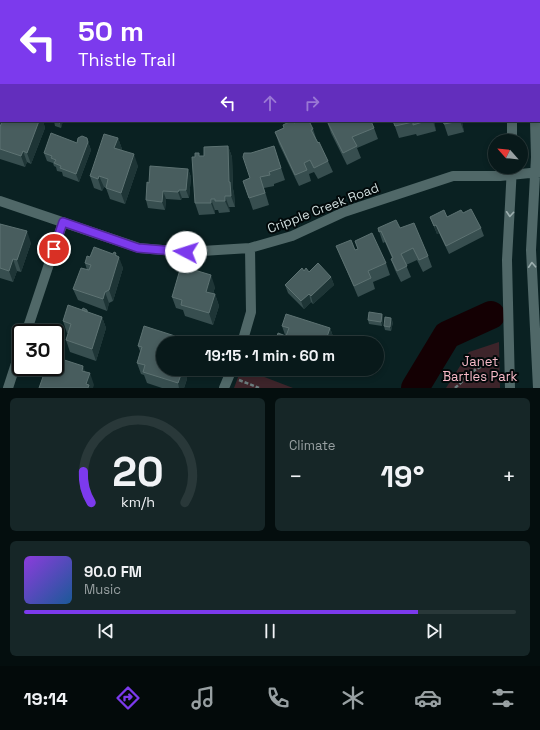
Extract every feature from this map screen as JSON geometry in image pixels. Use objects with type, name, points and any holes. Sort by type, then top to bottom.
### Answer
[{"type":"street","points":[[512,122],[512,134]]},
{"type":"street","points":[[535,122],[537,172],[531,250],[538,388]]},
{"type":"street","name":"Cripple Creek Road","points":[[0,201],[138,248],[186,252],[250,248],[292,236],[344,212],[453,176],[488,173]]},
{"type":"street","points":[[510,388],[507,260],[512,174]]},
{"type":"street","points":[[29,324],[63,222]]},
{"type":"street","points":[[244,336],[251,312],[250,248]]},
{"type":"street","points":[[8,388],[12,376]]},
{"type":"street","points":[[224,388],[229,376]]},
{"type":"path","points":[[456,388],[476,369],[496,360]]},
{"type":"path","points":[[238,376],[259,388]]},
{"type":"green space","name":"Janet Bartles Park","points":[[499,342],[500,388],[446,388],[469,352]]},
{"type":"green space","points":[[238,376],[262,376],[293,388],[234,388]]},
{"type":"building","points":[[2,122],[39,122],[27,153],[23,151],[21,156],[0,149],[0,127]]},
{"type":"building","points":[[289,122],[310,122],[313,129],[311,130],[318,143],[319,142],[328,161],[314,168],[310,160],[304,163],[307,170],[295,175],[275,132],[284,128],[283,125]]},
{"type":"building","points":[[328,122],[371,122],[374,128],[352,137],[357,146],[343,153]]},
{"type":"building","points":[[393,122],[413,122],[395,126]]},
{"type":"building","points":[[413,122],[423,122],[413,125]]},
{"type":"building","points":[[443,122],[455,122],[444,124]]},
{"type":"building","points":[[51,133],[77,143],[78,138],[82,136],[87,138],[88,142],[76,174],[60,168],[61,166],[54,163],[56,160],[51,158],[52,156],[44,153]]},
{"type":"building","points":[[104,134],[118,138],[114,148],[134,154],[121,193],[106,188],[108,179],[99,176],[98,179],[90,176]]},
{"type":"building","points":[[228,146],[231,196],[225,196],[225,201],[215,201],[215,199],[211,199],[211,203],[195,203],[192,157],[195,157],[195,153],[199,153],[199,156],[204,156],[204,147]]},
{"type":"building","points":[[274,146],[281,168],[269,172],[270,175],[260,177],[265,193],[249,198],[243,181],[250,178],[243,157],[244,153],[251,153]]},
{"type":"building","points":[[150,166],[188,169],[186,190],[179,190],[178,192],[163,191],[162,202],[146,200]]},
{"type":"building","points":[[471,209],[481,228],[446,246],[436,225],[434,226],[430,217],[444,210],[447,217],[461,210],[463,213]]},
{"type":"building","points":[[396,220],[400,228],[414,223],[428,256],[419,260],[413,248],[401,254],[407,266],[397,271],[391,259],[393,258],[381,231],[379,232],[378,228]]},
{"type":"building","points":[[0,224],[27,231],[17,260],[13,259],[9,271],[0,268]]},
{"type":"building","points":[[372,233],[386,263],[368,271],[371,278],[354,286],[336,246],[351,240],[355,250],[358,249],[355,241]]},
{"type":"building","points":[[94,247],[113,254],[114,252],[116,253],[115,255],[119,257],[109,290],[105,292],[103,299],[73,289],[81,268],[89,270],[91,265],[85,263],[87,256],[90,257]]},
{"type":"building","points":[[318,263],[331,277],[311,296],[309,294],[301,301],[285,285],[302,268],[304,271],[306,268],[309,272]]},
{"type":"building","points":[[181,266],[211,275],[206,292],[215,294],[209,313],[181,305],[182,300],[172,297]]},
{"type":"building","points":[[68,305],[102,317],[92,349],[66,340],[71,324],[63,321]]},
{"type":"building","points":[[369,312],[382,314],[381,322],[368,320]]},
{"type":"building","points":[[286,314],[330,328],[327,336],[286,336],[289,328],[282,326]]},
{"type":"building","points":[[385,317],[391,318],[390,327],[384,326]]},
{"type":"building","points":[[144,326],[175,336],[156,336],[156,376],[180,376],[178,383],[143,372],[145,365],[137,363],[142,347],[138,346]]},
{"type":"building","points":[[278,333],[286,336],[277,336]]},
{"type":"building","points":[[64,360],[83,366],[82,371],[90,373],[86,384],[89,385],[88,388],[39,388],[43,376],[64,376]]},
{"type":"waterway","points":[[415,388],[447,335],[491,315]]},
{"type":"route","points":[[54,249],[63,222],[138,248],[186,252]]}]
